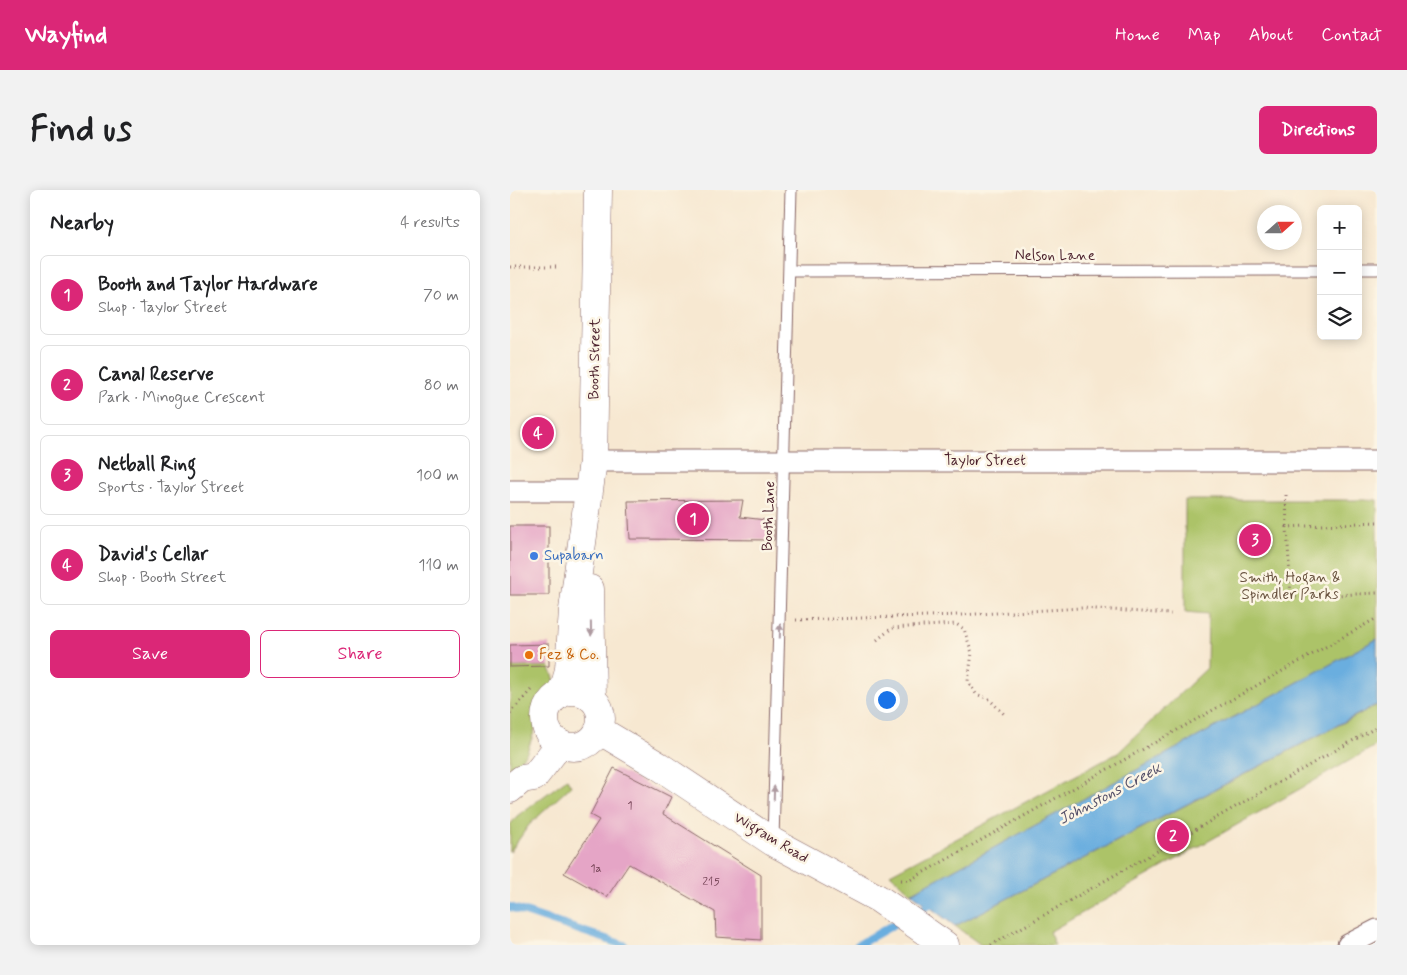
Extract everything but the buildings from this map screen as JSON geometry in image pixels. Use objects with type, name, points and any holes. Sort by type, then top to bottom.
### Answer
[{"type":"main road","name":"Booth Street","points":[[548,694],[566,682],[569,669],[573,610],[593,462],[598,190]]},
{"type":"main road","name":"Booth Street","points":[[585,528],[590,603],[592,698]]},
{"type":"main road","points":[[576,692],[592,698],[600,714],[598,732],[586,744],[568,747],[554,738],[545,715],[552,700],[548,694],[576,692]]},
{"type":"main road","name":"Wigram Road","points":[[598,732],[609,736],[659,766],[773,842],[887,889],[945,945]]},
{"type":"main road","points":[[516,784],[524,766],[554,738]]},
{"type":"street","name":"Taylor Street","points":[[593,462],[1377,461]]},
{"type":"street","points":[[510,491],[588,491]]},
{"type":"street","points":[[1348,945],[1377,930]]},
{"type":"lane","name":"Booth Lane","points":[[773,842],[781,620],[791,190]]},
{"type":"lane","points":[[1362,270],[1377,269]]},
{"type":"lane","name":"Nelson Lane","points":[[790,271],[1317,270]]},
{"type":"path","points":[[510,267],[560,267]]},
{"type":"path","points":[[1286,495],[1291,598],[1377,592]]},
{"type":"path","points":[[1287,527],[1377,522]]},
{"type":"path","points":[[781,620],[960,615],[1082,608],[1171,614]]},
{"type":"path","points":[[887,889],[910,880],[1377,618]]},
{"type":"path","points":[[877,640],[892,628],[956,624],[964,629],[972,653],[968,681],[976,694],[998,705],[1006,716]]},
{"type":"path","points":[[510,713],[531,690],[548,694]]},
{"type":"path","points":[[991,945],[1377,727]]},
{"type":"green space","name":"Smith, Hogan & Spindler Parks","points":[[1185,500],[1377,500],[1377,639],[911,893],[890,874],[1118,753],[1207,668],[1208,614],[1185,612]]},
{"type":"green space","points":[[549,666],[557,685],[544,703],[527,752],[510,772],[510,667]]},
{"type":"green space","points":[[1377,705],[1377,745],[1049,932],[1055,945],[981,945],[955,926]]},
{"type":"green space","points":[[567,779],[571,786],[529,825],[510,852],[510,825],[517,816]]},
{"type":"water","name":"Johnstons Creek","points":[[1377,639],[1377,705],[955,926],[911,893]]},
{"type":"waterway","name":"Johnstons Creek","points":[[912,914],[935,902]]},
{"type":"waterway","name":"Johnstons Creek","points":[[510,907],[624,945]]},
{"type":"waterway","name":"Johnstons Creek","points":[[858,945],[900,921]]},
{"type":"place","name":"David's Cellar","points":[[538,433]]},
{"type":"place","name":"Booth and Taylor Hardware","points":[[693,519]]},
{"type":"place","name":"Netball Ring","points":[[1255,540]]},
{"type":"place","name":"Supabarn","points":[[534,556]]},
{"type":"place","name":"Fez & Co.","points":[[529,655]]},
{"type":"place","name":"Canal Reserve","points":[[1173,836]]}]
